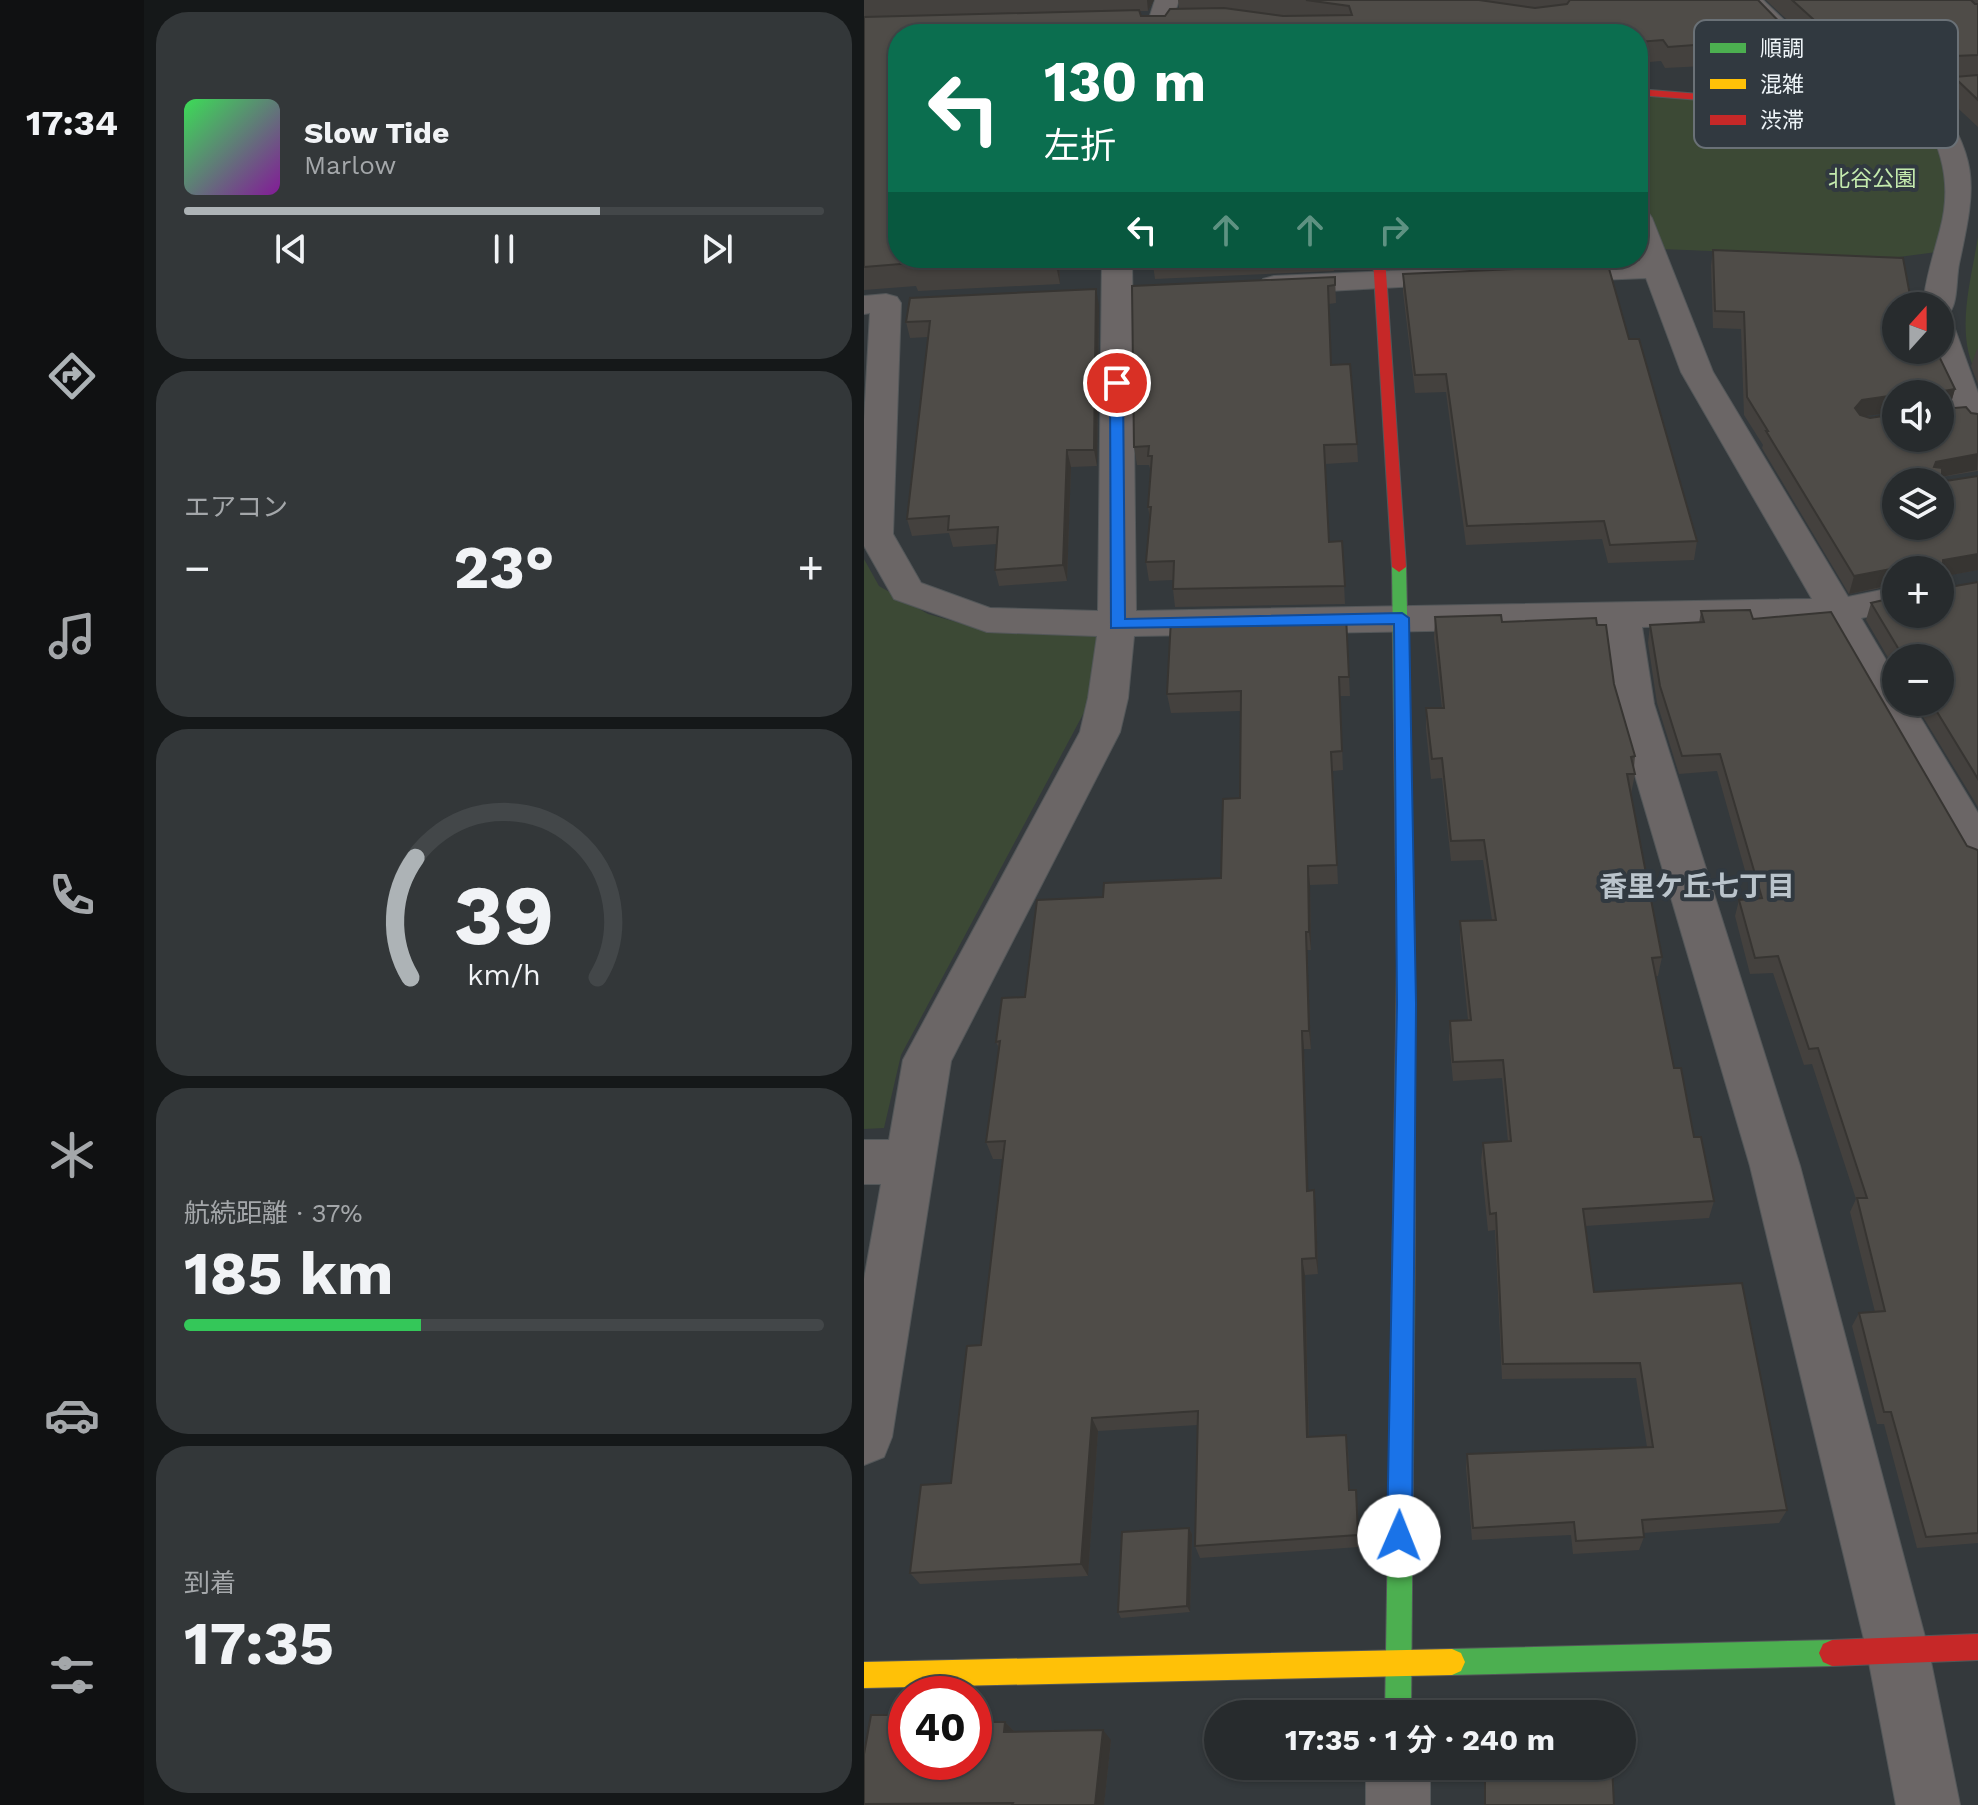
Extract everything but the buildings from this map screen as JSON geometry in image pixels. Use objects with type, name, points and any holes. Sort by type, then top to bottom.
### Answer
[{"type":"street","points":[[1750,0],[1770,20]]},
{"type":"street","points":[[1157,18],[1187,19]]},
{"type":"street","points":[[1958,87],[1978,86]]},
{"type":"street","points":[[1648,93],[1694,99]]},
{"type":"street","points":[[1941,292],[1947,254],[1960,212],[1961,170],[1954,148]]},
{"type":"street","points":[[1648,241],[1697,372],[1978,850]]},
{"type":"street","points":[[1240,286],[1379,269],[1488,276]]},
{"type":"street","points":[[1379,269],[1402,618],[1406,1004],[1398,1700]]},
{"type":"street","points":[[1519,274],[1660,269]]},
{"type":"street","points":[[864,1437],[887,1162],[927,1060],[1100,732],[1108,698],[1117,624],[1117,284]]},
{"type":"street","points":[[889,303],[875,534],[907,591],[987,620],[1117,624],[1838,611],[1882,602]]},
{"type":"street","points":[[1948,364],[1966,403],[1978,420]]},
{"type":"street","points":[[1621,614],[1634,704],[1775,1166],[1898,1652],[1928,1805]]},
{"type":"street","points":[[864,1675],[1898,1652],[1978,1647]]},
{"type":"street","points":[[1398,1780],[1398,1805]]},
{"type":"green space","name":"北谷公園","points":[[1648,96],[1694,96],[1694,148],[1940,148],[1951,170],[1937,252],[1891,258],[1661,249],[1648,219]]},
{"type":"green space","points":[[1978,237],[1978,376],[1967,344],[1966,308]]},
{"type":"green space","points":[[864,559],[879,586],[928,614],[991,632],[1103,631],[1096,690],[901,1055],[884,1128],[864,1129]]},
{"type":"traffic: fast","points":[[1399,567],[1406,964]]},
{"type":"traffic: fast","points":[[1398,1700],[1404,1221]]},
{"type":"traffic: fast","points":[[1452,1662],[1832,1653]]},
{"type":"traffic: slow","points":[[864,1675],[1452,1662]]},
{"type":"traffic: jam","points":[[1958,87],[1978,86]]},
{"type":"traffic: jam","points":[[1648,93],[1694,97]]},
{"type":"traffic: jam","points":[[1380,268],[1399,567]]},
{"type":"traffic: jam","points":[[1404,1221],[1406,964]]},
{"type":"traffic: jam","points":[[1832,1653],[1978,1647]]},
{"type":"district","name":"香里ケ丘七丁目","points":[[1697,886]]},
{"type":"route","points":[[1117,383],[1117,624],[1402,618],[1406,1004],[1399,1536]]}]
